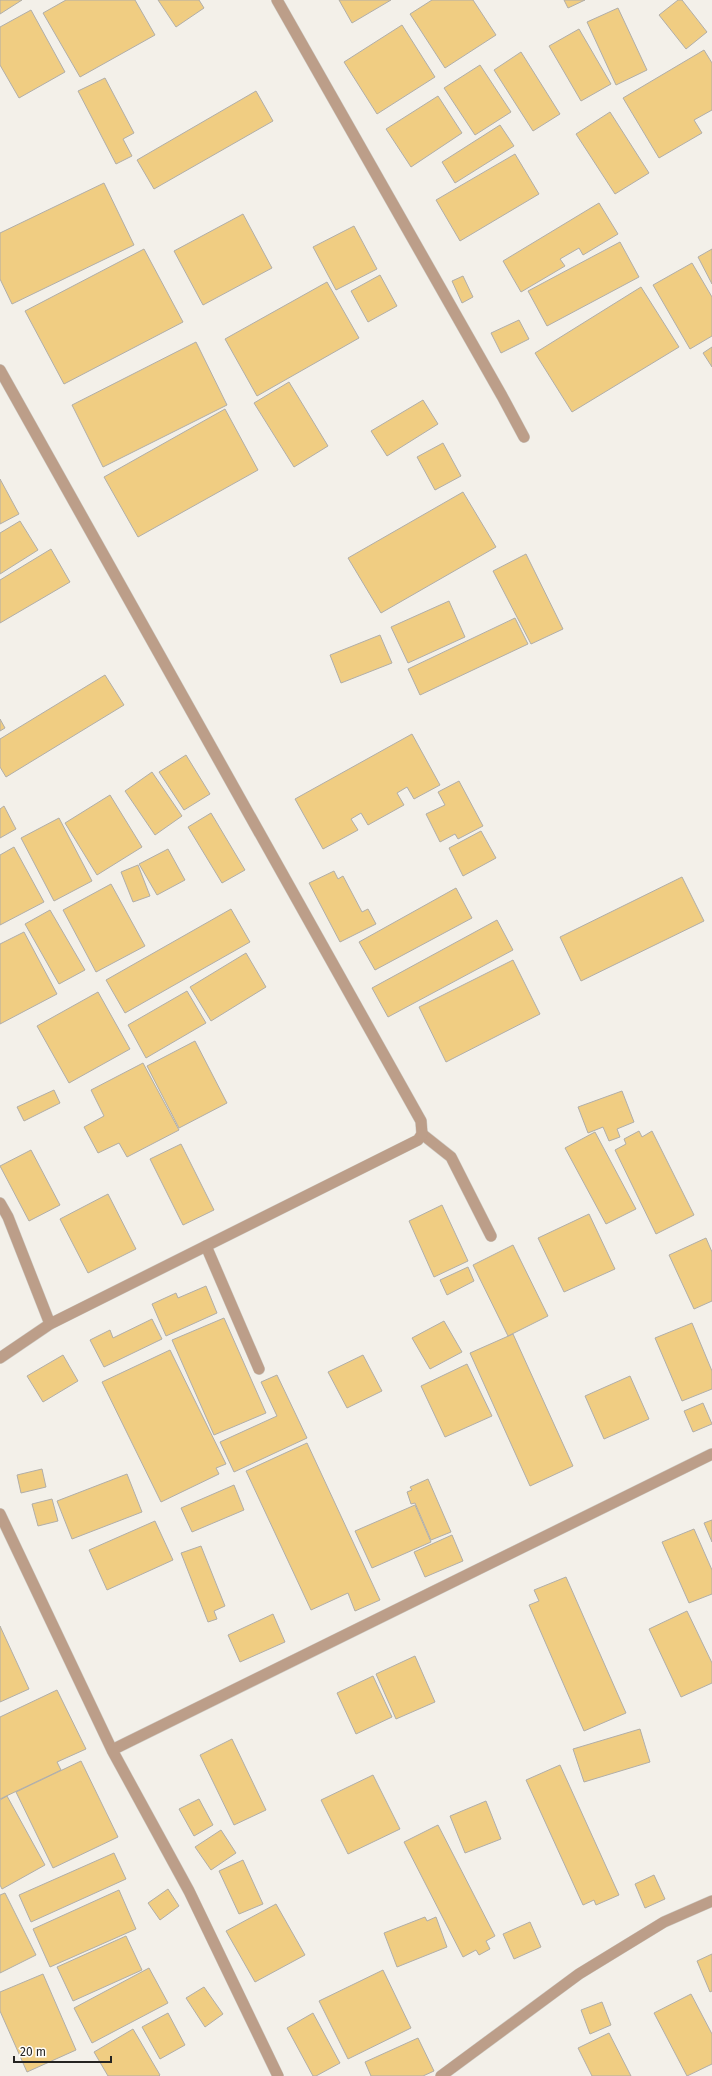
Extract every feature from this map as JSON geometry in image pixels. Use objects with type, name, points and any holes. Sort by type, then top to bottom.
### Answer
[{"type":"street","points":[[277,0],[524,437]]},
{"type":"street","points":[[0,370],[421,1122],[422,1134],[418,1140],[50,1324],[0,1358]]},
{"type":"street","points":[[422,1134],[450,1157],[492,1236]]},
{"type":"street","points":[[0,1203],[10,1224],[50,1324]]},
{"type":"street","points":[[206,1246],[260,1369]]},
{"type":"street","points":[[112,1750],[712,1454]]},
{"type":"street","points":[[0,1514],[112,1750],[189,1890],[278,2076]]},
{"type":"street","points":[[441,2076],[579,1974],[664,1922],[712,1901]]},
{"type":"building","points":[[0,0],[22,0],[0,14]]},
{"type":"building","points":[[66,0],[135,0],[155,35],[80,77],[43,13]]},
{"type":"building","points":[[158,0],[199,0],[204,8],[176,27]]},
{"type":"building","points":[[339,0],[391,0],[352,23]]},
{"type":"building","points":[[432,0],[473,0],[496,35],[445,68],[410,14]]},
{"type":"building","points":[[564,0],[585,0],[568,8]]},
{"type":"building","points":[[678,0],[682,0],[707,32],[686,49],[659,15]]},
{"type":"building","points":[[618,8],[647,70],[616,85],[587,22]]},
{"type":"building","points":[[31,10],[65,72],[19,98],[0,65],[0,27]]},
{"type":"building","points":[[402,25],[435,77],[377,114],[344,62]]},
{"type":"building","points":[[579,29],[611,84],[581,101],[549,46]]},
{"type":"building","points":[[704,50],[712,63],[712,110],[694,120],[702,133],[659,158],[623,98]]},
{"type":"building","points":[[521,52],[560,114],[533,131],[494,70]]},
{"type":"building","points":[[480,65],[511,112],[475,135],[444,88]]},
{"type":"building","points":[[105,78],[134,133],[123,139],[132,156],[116,164],[78,91]]},
{"type":"building","points":[[256,91],[273,121],[154,189],[137,160]]},
{"type":"building","points":[[438,96],[462,133],[411,167],[386,129]]},
{"type":"building","points":[[610,112],[649,173],[615,194],[576,134]]},
{"type":"building","points":[[500,125],[514,146],[455,183],[442,162]]},
{"type":"building","points":[[515,154],[539,194],[460,241],[436,200]]},
{"type":"building","points":[[104,183],[134,245],[12,304],[0,279],[0,233]]},
{"type":"building","points":[[599,203],[618,234],[583,255],[579,248],[560,259],[565,266],[521,292],[503,261]]},
{"type":"building","points":[[243,214],[272,268],[203,305],[174,251]]},
{"type":"building","points":[[354,226],[377,269],[336,290],[313,247]]},
{"type":"building","points":[[620,242],[639,277],[547,326],[528,291]]},
{"type":"building","points":[[144,249],[183,322],[64,384],[25,311]]},
{"type":"building","points":[[712,249],[712,284],[698,257]]},
{"type":"building","points":[[692,263],[712,297],[712,336],[690,349],[653,285]]},
{"type":"building","points":[[380,275],[397,306],[368,322],[351,291]]},
{"type":"building","points":[[463,276],[473,297],[462,303],[452,281]]},
{"type":"building","points":[[327,282],[359,338],[257,396],[225,339]]},
{"type":"building","points":[[641,287],[679,347],[572,412],[535,353]]},
{"type":"building","points":[[519,320],[529,339],[501,353],[491,333]]},
{"type":"building","points":[[196,342],[227,405],[103,467],[72,405]]},
{"type":"building","points":[[712,347],[712,367],[703,353]]},
{"type":"building","points":[[289,382],[328,446],[294,467],[254,403]]},
{"type":"building","points":[[423,400],[438,424],[387,456],[371,431]]},
{"type":"building","points":[[225,409],[258,470],[138,537],[104,477]]},
{"type":"building","points":[[443,443],[461,476],[435,490],[417,457]]},
{"type":"building","points":[[0,479],[19,514],[0,524]]},
{"type":"building","points":[[463,492],[496,547],[381,613],[348,558]]},
{"type":"building","points":[[20,521],[38,550],[0,574],[0,533]]},
{"type":"building","points":[[51,549],[70,582],[0,623],[0,580]]},
{"type":"building","points":[[526,554],[563,629],[531,644],[493,571]]},
{"type":"building","points":[[449,601],[465,637],[408,663],[391,627]]},
{"type":"building","points":[[515,618],[528,644],[420,695],[408,669]]},
{"type":"building","points":[[380,635],[392,663],[341,683],[330,655]]},
{"type":"building","points":[[105,675],[124,705],[6,777],[0,767],[0,739]]},
{"type":"building","points":[[0,719],[5,728],[0,731]]},
{"type":"building","points":[[412,734],[440,785],[414,799],[407,787],[397,793],[404,805],[368,825],[361,813],[351,819],[358,830],[323,849],[295,799]]},
{"type":"building","points":[[186,755],[210,794],[184,810],[159,772]]},
{"type":"building","points":[[152,772],[182,816],[155,835],[125,791]]},
{"type":"building","points":[[459,781],[483,826],[458,839],[455,834],[440,842],[426,814],[445,805],[438,792]]},
{"type":"building","points":[[110,795],[142,847],[97,875],[65,823]]},
{"type":"building","points":[[4,806],[16,829],[0,838],[0,809]]},
{"type":"building","points":[[211,813],[245,870],[222,883],[188,827]]},
{"type":"building","points":[[59,818],[92,881],[54,901],[21,838]]},
{"type":"building","points":[[481,831],[496,858],[463,876],[449,848]]},
{"type":"building","points":[[14,847],[44,902],[0,925],[0,855]]},
{"type":"building","points":[[168,849],[185,880],[157,895],[139,864]]},
{"type":"building","points":[[138,865],[150,896],[133,902],[121,872]]},
{"type":"building","points":[[334,871],[338,879],[343,876],[362,912],[368,909],[376,924],[340,942],[309,883]]},
{"type":"building","points":[[682,877],[704,921],[581,981],[560,937]]},
{"type":"building","points":[[111,884],[145,946],[96,972],[63,910]]},
{"type":"building","points":[[456,888],[472,918],[375,970],[359,942]]},
{"type":"building","points":[[231,909],[250,942],[125,1013],[106,980]]},
{"type":"building","points":[[50,910],[85,970],[59,984],[25,924]]},
{"type":"building","points":[[497,920],[513,950],[388,1017],[372,988]]},
{"type":"building","points":[[24,932],[57,994],[0,1024],[0,944]]},
{"type":"building","points":[[246,953],[266,987],[211,1021],[190,987]]},
{"type":"building","points":[[513,960],[540,1014],[446,1062],[419,1007]]},
{"type":"building","points":[[187,991],[206,1023],[146,1058],[128,1025]]},
{"type":"building","points":[[98,992],[130,1049],[69,1083],[37,1026]]},
{"type":"building","points":[[195,1041],[227,1103],[179,1128],[147,1066]]},
{"type":"building","points":[[143,1063],[179,1130],[127,1157],[119,1143],[98,1153],[84,1127],[104,1116],[91,1090]]},
{"type":"building","points":[[54,1090],[60,1103],[24,1121],[17,1107]]},
{"type":"building","points":[[622,1091],[634,1122],[617,1129],[620,1137],[609,1141],[603,1127],[588,1133],[578,1107]]},
{"type":"building","points":[[639,1131],[642,1137],[652,1131],[694,1215],[656,1234],[615,1150],[626,1144],[624,1139]]},
{"type":"building","points":[[595,1132],[636,1209],[606,1224],[565,1148]]},
{"type":"building","points":[[181,1144],[214,1210],[183,1225],[150,1159]]},
{"type":"building","points":[[31,1150],[60,1205],[29,1221],[0,1166]]},
{"type":"building","points":[[108,1194],[136,1249],[88,1273],[60,1219]]},
{"type":"building","points":[[442,1205],[468,1261],[434,1277],[409,1221]]},
{"type":"building","points":[[589,1214],[615,1269],[564,1292],[538,1238]]},
{"type":"building","points":[[706,1238],[712,1252],[712,1301],[694,1309],[669,1255]]},
{"type":"building","points":[[513,1245],[548,1316],[508,1336],[473,1265]]},
{"type":"building","points":[[468,1267],[474,1281],[447,1295],[440,1280]]},
{"type":"building","points":[[206,1286],[217,1313],[166,1336],[152,1304],[176,1293],[178,1298]]},
{"type":"building","points":[[224,1318],[266,1413],[214,1435],[172,1340]]},
{"type":"building","points":[[152,1319],[162,1339],[104,1367],[90,1340],[110,1330],[113,1338]]},
{"type":"building","points":[[444,1321],[462,1352],[430,1369],[412,1338]]},
{"type":"building","points":[[692,1323],[712,1371],[712,1389],[682,1401],[655,1338]]},
{"type":"building","points":[[513,1334],[573,1466],[530,1486],[470,1353]]},
{"type":"building","points":[[170,1350],[226,1464],[216,1468],[219,1474],[161,1502],[102,1382]]},
{"type":"building","points":[[63,1355],[78,1381],[43,1402],[27,1376]]},
{"type":"building","points":[[363,1355],[382,1391],[347,1408],[328,1372]]},
{"type":"building","points":[[467,1364],[492,1416],[445,1437],[421,1386]]},
{"type":"building","points":[[277,1375],[307,1438],[234,1472],[220,1442],[277,1416],[261,1382]]},
{"type":"building","points":[[630,1376],[649,1419],[604,1439],[585,1396]]},
{"type":"building","points":[[703,1403],[712,1424],[693,1432],[684,1411]]},
{"type":"building","points":[[307,1443],[380,1600],[355,1611],[348,1593],[311,1610],[246,1471]]},
{"type":"building","points":[[42,1469],[46,1487],[21,1493],[17,1475]]},
{"type":"building","points":[[127,1474],[142,1512],[72,1539],[57,1501]]},
{"type":"building","points":[[428,1479],[451,1532],[431,1540],[415,1503],[411,1504],[407,1492],[412,1490],[410,1487]]},
{"type":"building","points":[[234,1485],[244,1510],[192,1532],[181,1508]]},
{"type":"building","points":[[52,1499],[58,1521],[38,1526],[32,1504]]},
{"type":"building","points":[[415,1505],[431,1542],[372,1568],[355,1531]]},
{"type":"building","points":[[712,1520],[712,1542],[704,1523]]},
{"type":"building","points":[[155,1521],[173,1560],[107,1590],[89,1550]]},
{"type":"building","points":[[694,1529],[712,1570],[712,1594],[689,1603],[662,1542]]},
{"type":"building","points":[[452,1535],[463,1561],[425,1577],[414,1552]]},
{"type":"building","points":[[201,1546],[225,1606],[214,1611],[217,1619],[208,1622],[181,1553]]},
{"type":"building","points":[[566,1577],[626,1713],[584,1731],[529,1605],[539,1601],[534,1590]]},
{"type":"building","points":[[687,1611],[712,1663],[712,1683],[681,1697],[649,1629]]},
{"type":"building","points":[[273,1614],[285,1642],[240,1662],[228,1635]]},
{"type":"building","points":[[0,1626],[29,1689],[0,1702]]},
{"type":"building","points":[[415,1656],[435,1702],[396,1719],[376,1674]]},
{"type":"building","points":[[373,1676],[392,1717],[356,1734],[337,1693]]},
{"type":"building","points":[[57,1690],[86,1749],[57,1762],[61,1770],[0,1799],[0,1717]]},
{"type":"building","points":[[640,1729],[650,1762],[584,1782],[573,1749]]},
{"type":"building","points":[[232,1739],[266,1810],[234,1825],[200,1755]]},
{"type":"building","points":[[81,1761],[118,1837],[53,1868],[16,1792]]},
{"type":"building","points":[[560,1765],[619,1895],[596,1905],[594,1900],[583,1905],[526,1780]]},
{"type":"building","points":[[373,1775],[400,1829],[348,1854],[321,1800]]},
{"type":"building","points":[[7,1796],[45,1865],[2,1889],[0,1885],[0,1800]]},
{"type":"building","points":[[199,1799],[213,1825],[194,1836],[179,1809]]},
{"type":"building","points":[[486,1801],[501,1839],[465,1853],[450,1816]]},
{"type":"building","points":[[438,1825],[495,1936],[486,1941],[490,1949],[479,1955],[476,1950],[463,1957],[404,1842]]},
{"type":"building","points":[[221,1830],[236,1853],[211,1870],[195,1847]]},
{"type":"building","points":[[114,1853],[126,1879],[31,1922],[19,1895]]},
{"type":"building","points":[[243,1860],[263,1904],[239,1914],[219,1871]]},
{"type":"building","points":[[654,1875],[665,1899],[645,1908],[635,1884]]},
{"type":"building","points":[[168,1889],[179,1906],[160,1920],[148,1903]]},
{"type":"building","points":[[119,1890],[136,1929],[50,1967],[33,1929]]},
{"type":"building","points":[[5,1893],[36,1955],[0,1973],[0,1895]]},
{"type":"building","points":[[276,1904],[305,1955],[255,1982],[226,1931]]},
{"type":"building","points":[[425,1917],[427,1921],[436,1917],[447,1947],[397,1967],[384,1933]]},
{"type":"building","points":[[530,1922],[541,1947],[514,1959],[503,1934]]},
{"type":"building","points":[[126,1936],[142,1970],[73,2001],[57,1967]]},
{"type":"building","points":[[712,1954],[712,1991],[710,1992],[697,1961]]},
{"type":"building","points":[[149,1968],[168,2003],[92,2043],[74,2008]]},
{"type":"building","points":[[383,1970],[411,2028],[348,2059],[319,2001]]},
{"type":"building","points":[[43,1974],[76,2050],[27,2072],[0,2011],[0,1992]]},
{"type":"building","points":[[204,1987],[223,2014],[205,2027],[186,1998]]},
{"type":"building","points":[[691,1994],[712,2034],[712,2064],[687,2076],[654,2013]]},
{"type":"building","points":[[602,2002],[611,2025],[590,2034],[581,2010]]},
{"type":"building","points":[[168,2013],[185,2045],[160,2059],[142,2027]]},
{"type":"building","points":[[313,2013],[340,2063],[316,2076],[313,2076],[287,2028]]},
{"type":"building","points":[[133,2029],[160,2075],[159,2076],[108,2076],[94,2052]]},
{"type":"building","points":[[609,2033],[631,2076],[592,2076],[578,2048]]},
{"type":"building","points":[[418,2038],[434,2071],[423,2076],[371,2076],[365,2062]]}]
